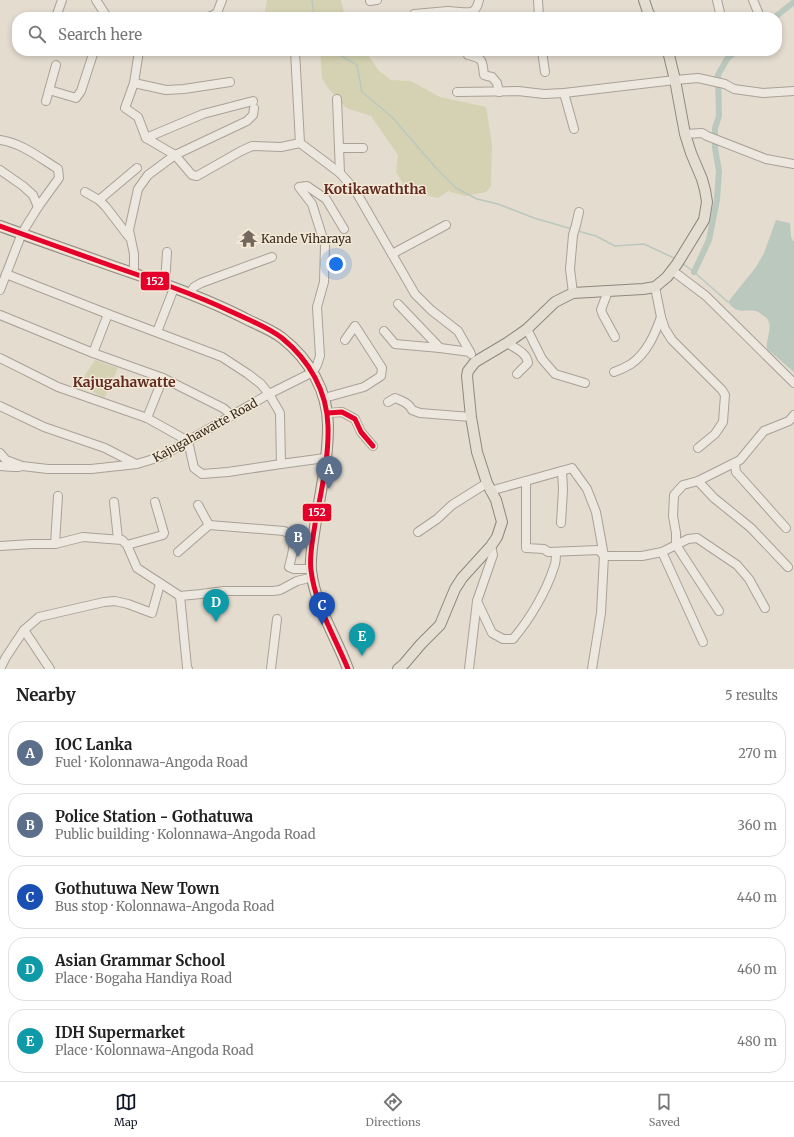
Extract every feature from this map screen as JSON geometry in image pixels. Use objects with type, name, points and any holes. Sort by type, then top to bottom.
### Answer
[{"type":"main road","points":[[644,0],[648,12]]},
{"type":"main road","points":[[401,667],[440,625],[455,589],[462,578],[491,546],[497,537],[502,522],[496,500],[489,487],[477,452],[471,418],[467,376],[473,357],[507,343],[527,329],[555,302],[573,293],[655,287],[667,277],[678,264],[704,220],[707,202],[705,190],[685,134],[669,56]]},
{"type":"main road","points":[[0,226],[190,293],[232,311],[282,338],[300,355],[313,372],[324,398],[328,413],[328,435],[312,548],[312,573],[323,615],[346,665],[353,669]]},
{"type":"street","points":[[58,12],[62,0]]},
{"type":"street","points":[[96,0],[103,12]]},
{"type":"street","points":[[217,12],[222,0]]},
{"type":"street","points":[[470,12],[477,8],[479,0]]},
{"type":"street","points":[[538,0],[539,12]]},
{"type":"street","points":[[717,0],[720,12]]},
{"type":"street","points":[[752,0],[758,12]]},
{"type":"street","points":[[437,12],[452,12]]},
{"type":"street","points":[[49,90],[76,98],[81,90],[92,56]]},
{"type":"street","points":[[138,56],[134,83],[125,108],[138,117],[146,138],[175,155],[192,175],[197,176],[252,146],[281,147],[300,143],[340,173],[355,190],[415,294],[458,331],[473,357]]},
{"type":"street","points":[[295,56],[300,143]]},
{"type":"street","points":[[473,56],[482,60],[484,75],[492,77],[497,83],[499,92]]},
{"type":"street","points":[[543,56],[545,72]]},
{"type":"street","points":[[46,101],[56,65]]},
{"type":"street","points":[[457,92],[518,91],[544,94],[564,93],[698,78],[725,84],[734,89],[763,93],[794,91]]},
{"type":"street","points":[[134,83],[166,90],[184,90],[230,82]]},
{"type":"street","points":[[564,93],[574,129]]},
{"type":"street","points":[[337,100],[340,173]]},
{"type":"street","points":[[134,274],[134,254],[129,230],[138,189],[148,175],[175,155],[247,121],[253,115],[254,105],[203,114],[146,138]]},
{"type":"street","points":[[685,134],[702,133],[766,159],[794,164]]},
{"type":"street","points":[[0,140],[27,149],[58,169],[59,178],[38,206],[22,233],[0,290]]},
{"type":"street","points":[[339,148],[363,148]]},
{"type":"street","points":[[99,200],[137,168]]},
{"type":"street","points":[[0,170],[23,186],[32,195],[38,206]]},
{"type":"street","points":[[313,372],[320,356],[317,307],[324,282],[325,244],[312,204],[299,187],[307,186],[326,199],[344,228]]},
{"type":"street","points":[[85,192],[99,200],[106,207],[131,239]]},
{"type":"street","points":[[573,293],[570,269],[573,235],[579,212]]},
{"type":"street","points":[[392,254],[446,225]]},
{"type":"street","points":[[157,332],[169,286],[167,252]]},
{"type":"street","points":[[190,293],[194,287],[201,283],[272,257]]},
{"type":"street","points":[[678,264],[706,296],[794,383]]},
{"type":"street","points":[[6,274],[222,357],[248,374],[261,384],[269,394],[280,413],[281,464]]},
{"type":"street","points":[[655,287],[661,317],[665,329],[672,340],[722,390],[725,396],[723,422],[715,434],[698,448]]},
{"type":"street","points":[[608,291],[601,310],[615,337]]},
{"type":"street","points":[[398,304],[440,348]]},
{"type":"street","points":[[93,353],[108,314]]},
{"type":"street","points":[[0,315],[93,353],[163,378],[224,408],[233,416]]},
{"type":"street","points":[[614,372],[631,364],[642,355],[655,333],[661,317]]},
{"type":"street","points":[[324,398],[364,387],[381,376],[382,368],[355,326],[345,340]]},
{"type":"street","points":[[527,329],[542,359],[555,374],[585,383]]},
{"type":"street","points":[[384,331],[395,344],[440,348],[473,357]]},
{"type":"street","points":[[507,343],[528,358],[528,363],[517,374]]},
{"type":"street","points":[[0,358],[58,387],[147,418],[188,441],[194,468],[202,474],[305,462],[325,458]]},
{"type":"street","name":"Kajugahawatte Road","points":[[0,453],[6,460],[22,466],[48,469],[91,469],[137,464],[160,457],[269,394],[313,372]]},
{"type":"street","points":[[147,418],[163,378]]},
{"type":"street","points":[[388,402],[395,398],[410,405],[412,410],[420,413],[471,418]]},
{"type":"street","points":[[0,406],[44,427],[104,448],[137,464]]},
{"type":"street","points":[[328,413],[342,412],[355,419],[361,432],[373,446]]},
{"type":"street","points":[[719,611],[676,545],[676,533],[673,516],[674,495],[683,485],[698,481],[740,460],[764,431],[794,418]]},
{"type":"street","points":[[735,463],[736,472],[786,528]]},
{"type":"street","points":[[0,466],[13,468],[22,466]]},
{"type":"street","points":[[418,532],[437,519],[452,505],[489,487],[526,481],[572,468],[587,489],[596,512],[604,556],[601,613],[592,669]]},
{"type":"street","points":[[560,523],[563,489],[562,471]]},
{"type":"street","points":[[526,481],[526,548],[544,549],[548,552],[598,550],[604,556],[642,556],[662,552],[688,539],[697,538],[736,565],[749,580],[765,608]]},
{"type":"street","points":[[698,481],[714,498],[751,528],[788,567]]},
{"type":"street","points":[[55,544],[58,496]]},
{"type":"street","points":[[114,502],[118,539]]},
{"type":"street","points":[[126,545],[163,535],[164,533],[155,502]]},
{"type":"street","points":[[198,505],[209,525]]},
{"type":"street","points":[[178,552],[209,525],[284,531],[291,535],[293,539],[293,552],[289,567],[312,573]]},
{"type":"street","points":[[0,546],[55,544],[83,537],[122,540],[137,568],[180,596],[224,591],[280,590],[312,573]]},
{"type":"street","points":[[469,669],[478,601],[493,555],[491,546]]},
{"type":"street","points":[[478,601],[492,633],[503,639],[513,639],[522,628],[542,595],[555,566],[556,552]]},
{"type":"street","points":[[662,552],[703,642]]},
{"type":"street","points":[[0,669],[24,630],[39,617],[104,602],[115,601],[152,613],[160,584]]},
{"type":"street","points":[[180,596],[188,669]]},
{"type":"street","points":[[271,669],[277,619]]},
{"type":"street","points":[[24,630],[50,669]]},
{"type":"shaded area","points":[[267,0],[341,0],[344,12],[265,12]]},
{"type":"shaded area","points":[[320,56],[368,56],[379,71],[391,80],[411,81],[440,97],[486,107],[492,144],[491,186],[486,192],[465,196],[448,191],[438,198],[415,193],[405,187],[396,172],[398,155],[371,116],[346,108],[328,88],[322,78]]},
{"type":"shaded area","points":[[776,220],[790,223],[791,237],[794,242],[794,372],[767,349],[770,327],[767,319],[756,311],[741,311],[734,309],[728,302],[756,267],[764,253]]},
{"type":"shaded area","points":[[95,360],[118,368],[104,399],[80,383]]},
{"type":"waterway","points":[[312,0],[313,12]]},
{"type":"waterway","points":[[781,12],[794,2]]},
{"type":"waterway","points":[[342,56],[357,65],[362,92],[392,117],[436,168],[456,188],[477,199],[498,204],[534,218],[572,229]]},
{"type":"waterway","points":[[694,272],[709,240],[717,200],[719,171],[715,148],[715,128],[719,116],[718,75],[730,56]]},
{"type":"waterway","points":[[578,231],[596,236],[615,246],[644,244],[676,259]]},
{"type":"waterway","points":[[682,263],[728,302]]},
{"type":"transit line","name":"152","points":[[0,226],[218,305],[271,330],[292,347],[308,366],[320,389],[327,413],[328,426],[326,463],[310,559],[311,570],[313,583],[321,608],[348,669]]},
{"type":"transit line","name":"152","points":[[328,413],[342,412],[355,419],[361,432],[373,446]]},
{"type":"place","name":"Kande Viharaya","points":[[248,238]]},
{"type":"place","name":"IOC Lanka","points":[[329,489]]},
{"type":"place","name":"Police Station - Gothatuwa","points":[[298,557]]},
{"type":"place","name":"Asian Grammar School","points":[[216,622]]},
{"type":"place","name":"Gothutuwa New Town","points":[[322,625]]},
{"type":"place","name":"IDH Supermarket","points":[[362,656]]},
{"type":"district","name":"Kotikawaththa","points":[[375,189]]},
{"type":"district","name":"Kajugahawatte","points":[[124,382]]}]
